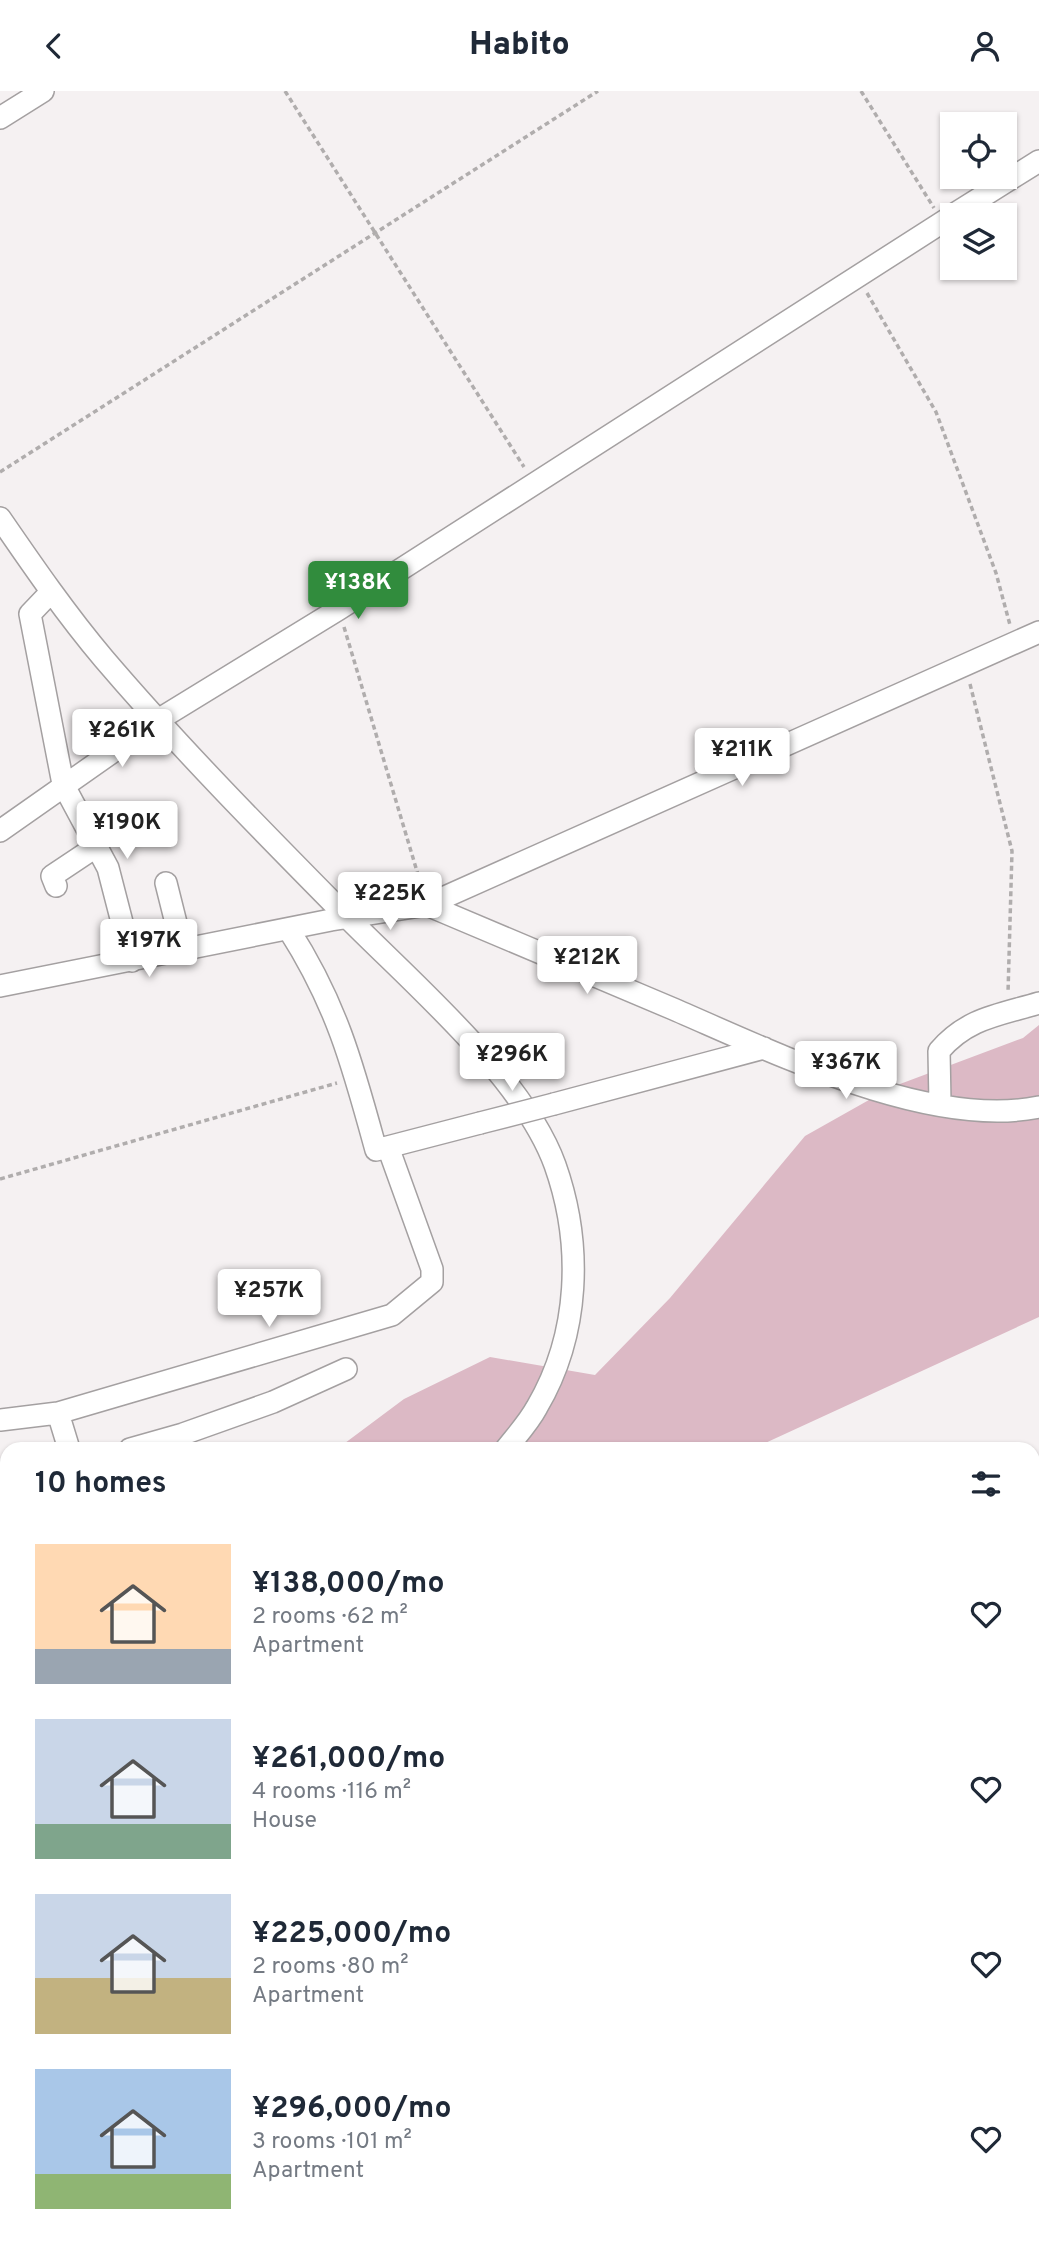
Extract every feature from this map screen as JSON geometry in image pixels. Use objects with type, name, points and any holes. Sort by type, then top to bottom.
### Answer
[{"type":"street","points":[[0,118],[43,91]]},
{"type":"street","points":[[972,203],[1039,160]]},
{"type":"street","points":[[0,831],[63,784],[158,720],[339,609],[940,224]]},
{"type":"street","points":[[0,518],[51,592],[158,720],[347,917],[441,1010],[510,1089],[546,1144],[561,1184],[573,1242],[572,1311],[560,1358],[537,1407],[511,1442]]},
{"type":"street","points":[[51,592],[30,614],[63,784],[108,868],[132,961]]},
{"type":"street","points":[[0,986],[347,917],[427,905],[966,667],[1039,632]]},
{"type":"street","points":[[56,885],[52,876],[97,846]]},
{"type":"street","points":[[166,883],[183,951]]},
{"type":"street","points":[[427,905],[764,1048],[895,1097],[981,1110],[1039,1107]]},
{"type":"street","points":[[289,930],[328,997],[356,1078],[376,1150],[764,1048]]},
{"type":"street","points":[[940,1103],[939,1051],[953,1035],[973,1022],[1039,1003]]},
{"type":"street","points":[[0,1420],[58,1413],[392,1315],[432,1283],[432,1269],[388,1147]]},
{"type":"street","points":[[155,1442],[260,1406],[346,1369]]},
{"type":"street","points":[[58,1413],[67,1442]]},
{"type":"path","points":[[285,91],[534,482]]},
{"type":"path","points":[[0,472],[598,91]]},
{"type":"path","points":[[861,91],[940,205]]},
{"type":"path","points":[[858,276],[936,412],[996,573],[1015,643]]},
{"type":"path","points":[[339,609],[427,905]]},
{"type":"path","points":[[966,667],[1013,851],[1008,1013]]},
{"type":"path","points":[[0,1179],[356,1078]]},
{"type":"shaded area","points":[[1039,1025],[1039,1317],[767,1442],[346,1442],[404,1399],[490,1357],[595,1375],[670,1298],[805,1136],[892,1087],[1023,1038]]}]
